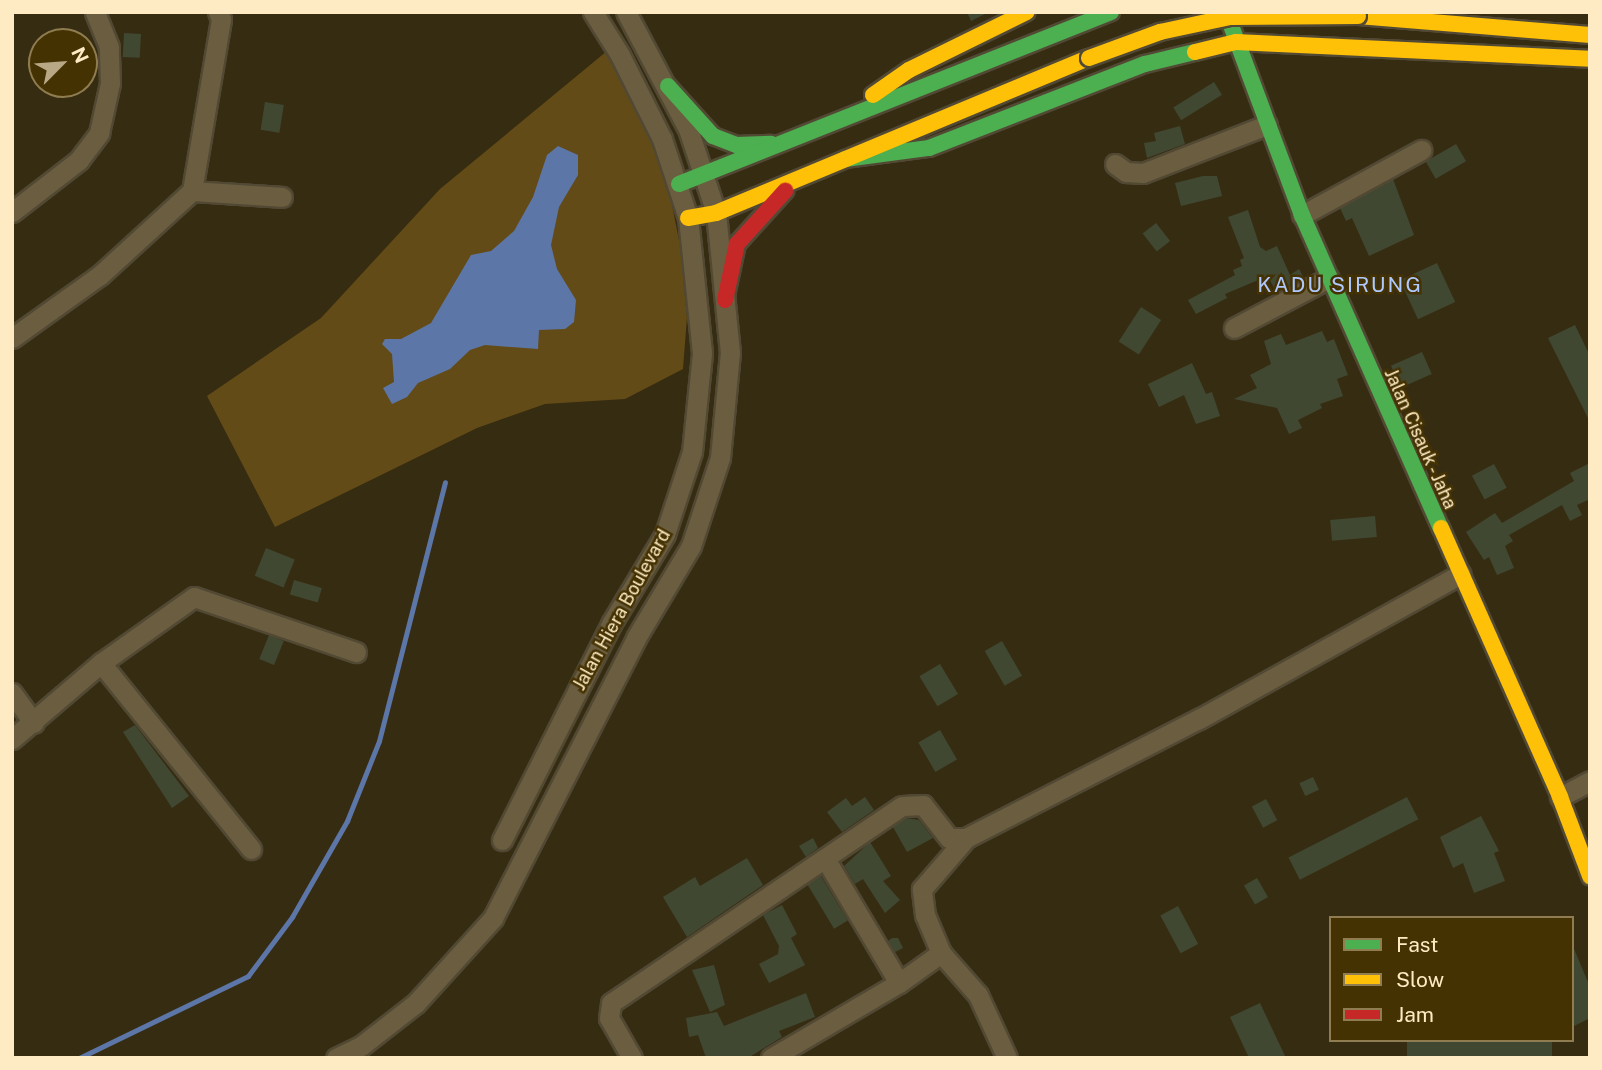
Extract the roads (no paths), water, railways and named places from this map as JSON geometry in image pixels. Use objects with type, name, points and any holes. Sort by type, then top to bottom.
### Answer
[{"type":"main road","points":[[831,125],[909,70],[1027,12]]},
{"type":"main road","points":[[679,184],[706,176],[1111,12]]},
{"type":"main road","points":[[1144,64],[1166,40],[1167,12]]},
{"type":"main road","name":"Jalan Cisauk - Jaha","points":[[1226,12],[1301,215],[1560,797],[1590,876]]},
{"type":"main road","points":[[1307,12],[1310,24],[1334,45]]},
{"type":"main road","points":[[688,218],[716,213],[1089,58],[1160,32],[1230,17],[1358,16],[1590,35]]},
{"type":"main road","points":[[845,159],[929,148],[1144,64],[1237,42],[1590,59]]},
{"type":"main road","points":[[668,86],[713,136],[736,145],[785,144]]},
{"type":"main road","points":[[725,300],[737,244],[752,221],[797,179]]},
{"type":"street","points":[[12,212],[79,160],[99,133],[110,83],[109,47],[95,12]]},
{"type":"street","name":"Jalan Hiera Boulevard","points":[[502,841],[611,624],[666,534],[692,452],[702,353],[688,218],[679,184],[643,98],[593,12]]},
{"type":"street","points":[[626,12],[668,86],[706,176]]},
{"type":"street","points":[[12,338],[100,275],[192,191],[221,15]]},
{"type":"street","points":[[1115,164],[1126,172],[1143,173],[1267,125]]},
{"type":"street","points":[[1301,215],[1421,150]]},
{"type":"street","name":"Jalan Hiera Boulevard","points":[[336,1058],[360,1046],[416,1003],[492,918],[636,638],[691,546],[720,458],[730,353],[716,213],[706,176]]},
{"type":"street","points":[[192,191],[282,197]]},
{"type":"street","points":[[1234,328],[1329,278]]},
{"type":"street","points":[[1007,1058],[978,995],[941,953],[925,915],[922,889],[966,838],[1199,719],[1461,574]]},
{"type":"street","points":[[12,739],[102,663],[194,597],[356,652]]},
{"type":"street","points":[[611,624],[636,638]]},
{"type":"street","points":[[102,663],[251,849]]},
{"type":"street","points":[[12,693],[34,723]]},
{"type":"street","points":[[1560,797],[1590,781]]},
{"type":"street","points":[[632,1058],[609,1018],[611,1003],[912,803],[923,805],[949,838],[966,838]]},
{"type":"street","points":[[826,860],[899,983]]},
{"type":"street","points":[[771,1058],[899,983],[941,953]]},
{"type":"water","points":[[558,146],[578,155],[578,175],[559,207],[551,245],[557,269],[576,300],[574,322],[565,329],[539,330],[538,349],[485,345],[470,350],[450,369],[418,383],[407,397],[392,404],[383,388],[394,382],[392,354],[382,344],[385,339],[401,339],[431,323],[471,255],[491,251],[514,231],[533,197],[547,155]]},
{"type":"waterway","points":[[79,1058],[248,976],[292,917],[347,821],[379,741],[445,482]]},
{"type":"district","name":"KADU SIRUNG","points":[[1340,285]]}]
